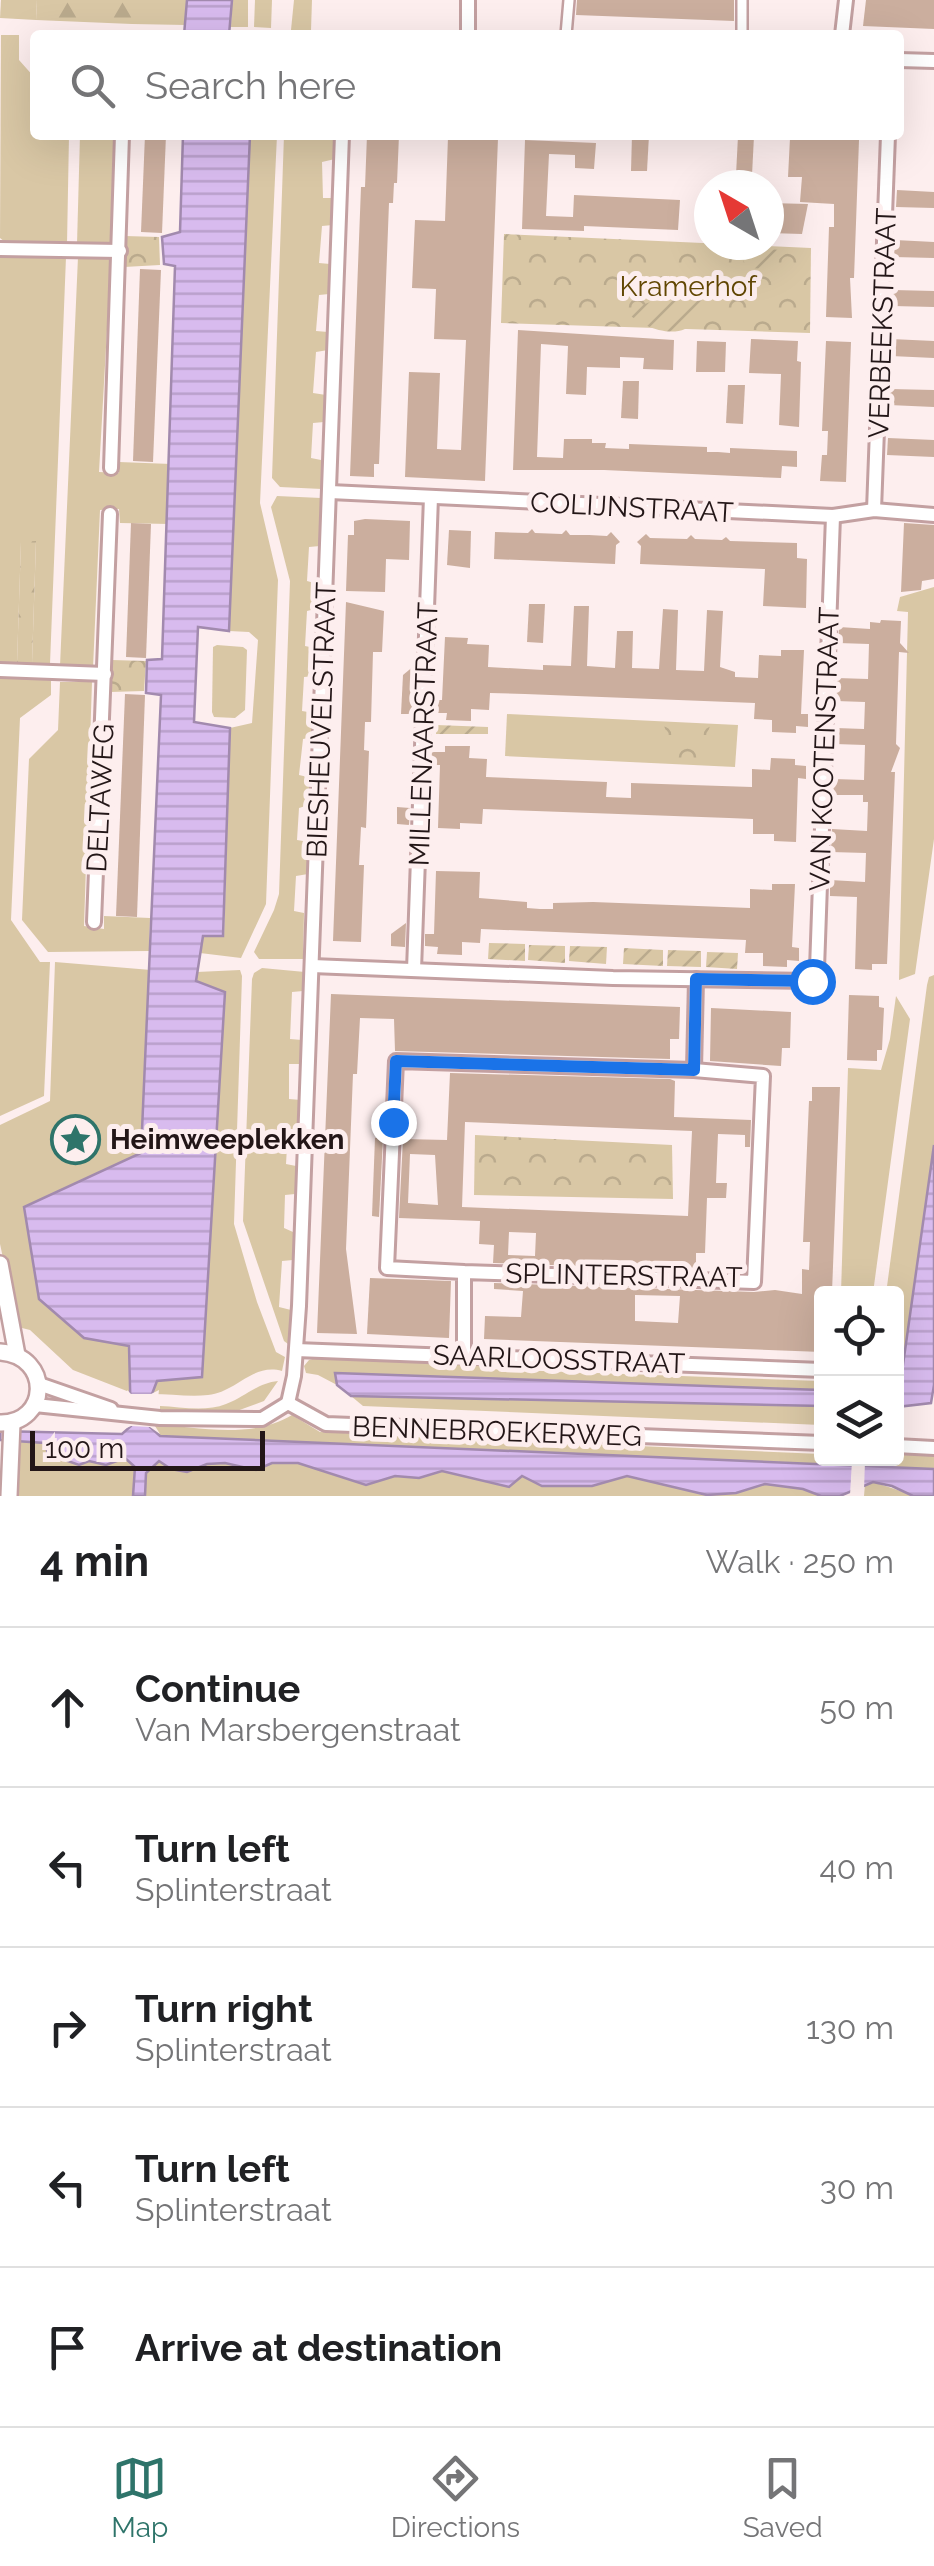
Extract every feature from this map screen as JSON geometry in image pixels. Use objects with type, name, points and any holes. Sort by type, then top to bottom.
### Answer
[{"type":"street","points":[[468,0],[468,30]]},
{"type":"street","points":[[566,30],[569,0]]},
{"type":"street","points":[[742,0],[742,30]]},
{"type":"street","points":[[843,30],[846,0]]},
{"type":"street","points":[[904,60],[934,61]]},
{"type":"street","points":[[111,468],[122,140]]},
{"type":"street","name":"BIESHEUVELSTRAAT","points":[[288,1403],[299,1306],[342,140]]},
{"type":"street","name":"VERBEEKSTRAAT","points":[[874,510],[888,140]]},
{"type":"street","points":[[0,249],[120,251]]},
{"type":"street","name":"COLIJNSTRAAT","points":[[330,492],[832,516],[874,510],[934,515]]},
{"type":"street","name":"MILLENAARSTRAAT","points":[[414,970],[432,497]]},
{"type":"street","name":"DELTAWEG","points":[[94,922],[110,514]]},
{"type":"street","name":"VAN KOOTENSTRAAT","points":[[696,979],[812,981],[817,968],[832,516]]},
{"type":"street","points":[[0,670],[106,674]]},
{"type":"street","points":[[312,966],[696,979],[694,1070]]},
{"type":"street","name":"SPLINTERSTRAAT","points":[[396,1061],[694,1070],[763,1076],[754,1282],[464,1272],[387,1268],[396,1061]]},
{"type":"street","points":[[0,1264],[18,1355]]},
{"type":"street","points":[[464,1272],[464,1355]]},
{"type":"street","name":"SAARLOOSSTRAAT","points":[[296,1350],[814,1370]]},
{"type":"street","points":[[0,1352],[18,1355],[34,1368],[39,1384],[34,1405],[9,1430],[9,1496]]},
{"type":"street","points":[[39,1384],[122,1413]]},
{"type":"street","points":[[34,1405],[160,1418],[262,1418],[288,1403]]},
{"type":"street","name":"BENNEBROEKERWEG","points":[[288,1403],[326,1424],[814,1443]]},
{"type":"street","points":[[904,1446],[934,1448]]},
{"type":"green space","points":[[1,0],[37,0],[36,20],[0,18]]},
{"type":"green space","points":[[37,0],[132,0],[132,24],[36,20]]},
{"type":"green space","points":[[132,0],[187,0],[186,25],[132,24]]},
{"type":"green space","points":[[232,0],[248,0],[248,27],[231,27]]},
{"type":"green space","points":[[255,0],[272,0],[271,28],[254,27]]},
{"type":"green space","points":[[294,0],[312,0],[311,30],[291,30]]},
{"type":"green space","points":[[1,35],[19,35],[19,60],[30,72],[30,140],[69,140],[67,244],[5,242],[0,238]]},
{"type":"green space","points":[[80,140],[114,140],[111,243],[77,244]]},
{"type":"green space","points":[[250,140],[277,140],[260,503],[278,580],[266,904],[241,958],[200,953],[203,935],[224,936],[230,728],[252,723],[258,640],[249,632],[229,631]]},
{"type":"green space","points":[[284,140],[336,140],[335,159],[322,162],[323,198],[334,198],[333,225],[322,226],[319,263],[330,264],[329,294],[319,295],[316,331],[328,332],[328,350],[316,352],[313,393],[326,395],[324,422],[313,423],[311,458],[321,460],[322,489],[280,487],[272,478]]},
{"type":"green space","name":"Kramerhof","points":[[504,234],[694,243],[694,260],[784,260],[784,247],[811,248],[810,333],[501,323]]},
{"type":"green space","points":[[125,236],[159,237],[160,265],[124,267]]},
{"type":"green space","points":[[3,254],[66,257],[50,664],[32,663],[36,542],[21,542],[17,663],[0,663]]},
{"type":"green space","points":[[78,257],[111,258],[99,472],[119,473],[119,462],[171,464],[169,524],[120,523],[119,509],[100,510],[93,668],[60,666]]},
{"type":"green space","points":[[743,260],[778,260],[767,269],[747,268]]},
{"type":"green space","points":[[679,285],[704,286],[711,309],[685,329],[670,332],[653,328],[626,311],[653,301]]},
{"type":"green space","points":[[277,496],[321,498],[320,546],[309,547],[307,581],[318,584],[319,608],[307,611],[305,646],[315,648],[315,676],[304,677],[302,711],[314,713],[314,737],[303,739],[299,775],[312,778],[312,804],[299,808],[297,840],[309,842],[308,874],[296,876],[294,911],[304,913],[303,959],[259,959],[254,952],[279,894],[290,581],[271,507]]},
{"type":"green space","points":[[36,541],[32,663],[17,663],[21,542]]},
{"type":"green space","points":[[934,587],[934,839],[915,974],[899,980],[908,612],[897,611],[900,597]]},
{"type":"green space","points":[[213,647],[247,650],[245,710],[235,718],[214,717],[212,712]]},
{"type":"green space","points":[[112,660],[146,661],[144,691],[110,692]]},
{"type":"green space","points":[[0,678],[51,679],[51,695],[20,718],[11,920],[40,962],[50,962],[44,1096],[0,1116]]},
{"type":"green space","points":[[60,682],[92,682],[84,926],[104,929],[104,916],[150,918],[149,951],[48,952],[22,920],[29,759],[58,730]]},
{"type":"green space","points":[[507,714],[738,725],[735,767],[505,756]]},
{"type":"green space","points":[[663,723],[710,726],[697,762],[677,762]]},
{"type":"green space","points":[[436,725],[488,727],[488,734],[436,734]]},
{"type":"green space","points":[[489,943],[525,944],[525,961],[488,959]]},
{"type":"green space","points":[[529,945],[565,946],[565,963],[528,960]]},
{"type":"green space","points":[[570,946],[607,947],[606,964],[569,961]]},
{"type":"green space","points":[[624,948],[663,950],[663,966],[623,964]]},
{"type":"green space","points":[[668,950],[701,951],[701,967],[667,966]]},
{"type":"green space","points":[[707,952],[738,953],[737,969],[706,967]]},
{"type":"green space","points":[[55,962],[151,970],[141,1153],[84,1338],[129,1345],[132,1393],[73,1370],[30,1330],[18,1327],[0,1244],[0,1125],[50,1101]]},
{"type":"green space","points":[[262,968],[305,972],[303,991],[292,992],[290,1039],[302,1040],[299,1064],[289,1064],[289,1099],[301,1100],[297,1128],[288,1130],[286,1164],[296,1166],[295,1194],[285,1195],[284,1228],[293,1232],[293,1260],[282,1261],[279,1307],[291,1310],[288,1344],[243,1221],[252,979]]},
{"type":"green space","points":[[240,970],[234,1224],[276,1352],[285,1357],[282,1371],[253,1374],[218,1393],[152,1394],[157,1381],[202,1377],[196,982],[197,972]]},
{"type":"green space","points":[[934,975],[934,1145],[904,1359],[904,1286],[887,1286],[929,977]]},
{"type":"green space","points":[[896,996],[910,1019],[874,1286],[841,1286],[848,1068],[881,1070]]},
{"type":"green space","points":[[475,1135],[672,1145],[673,1199],[474,1195]]},
{"type":"green space","points":[[319,1357],[486,1362],[486,1369],[814,1381],[814,1390],[336,1373],[337,1385],[306,1373],[304,1366]]},
{"type":"green space","points":[[278,1381],[264,1401],[234,1412],[160,1411],[160,1406],[218,1406]]},
{"type":"green space","points":[[351,1396],[814,1406],[814,1425],[363,1406]]},
{"type":"green space","points":[[292,1415],[320,1432],[814,1454],[814,1463],[159,1436],[150,1427],[151,1424],[241,1430],[276,1423]]},
{"type":"green space","points":[[17,1439],[45,1443],[106,1465],[125,1458],[135,1467],[133,1496],[12,1496]]},
{"type":"green space","points":[[904,1452],[934,1454],[934,1469],[866,1466],[904,1466]]},
{"type":"green space","points":[[158,1461],[187,1472],[207,1464],[225,1463],[256,1470],[272,1463],[298,1463],[366,1485],[395,1476],[419,1478],[442,1471],[509,1487],[522,1476],[535,1481],[592,1486],[627,1476],[707,1495],[736,1493],[765,1484],[803,1489],[821,1496],[145,1496],[146,1473]]},
{"type":"green space","points":[[873,1482],[916,1496],[864,1496],[865,1484]]},
{"type":"shaded area","points":[[187,0],[232,0],[229,30],[184,30]]},
{"type":"shaded area","points":[[183,140],[250,140],[229,631],[198,627],[194,722],[230,728],[223,936],[203,936],[196,981],[225,992],[202,1377],[157,1381],[150,1427],[160,1436],[934,1469],[934,1496],[913,1496],[873,1482],[840,1496],[821,1496],[803,1489],[765,1484],[736,1493],[707,1495],[627,1476],[592,1486],[542,1486],[522,1476],[509,1487],[442,1471],[419,1478],[395,1476],[366,1485],[298,1463],[272,1463],[256,1470],[225,1463],[207,1464],[187,1472],[171,1469],[159,1461],[146,1473],[145,1496],[133,1496],[135,1467],[125,1458],[106,1465],[89,1461],[79,1465],[48,1454],[45,1443],[0,1440],[0,1431],[122,1434],[131,1426],[129,1346],[84,1338],[39,1299],[24,1207],[141,1153],[161,695],[146,693],[147,660],[162,659],[175,266],[164,264],[162,237],[180,232]]},
{"type":"shaded area","points":[[934,1145],[931,1403],[904,1406],[904,1357]]},
{"type":"shaded area","points":[[335,1373],[814,1390],[814,1406],[351,1396],[337,1385]]},
{"type":"pier","points":[[127,1390],[131,1394],[151,1394],[159,1390],[155,1426],[160,1434],[150,1427],[131,1426],[120,1431],[126,1424]]},
{"type":"pier","points":[[852,1466],[865,1466],[864,1490],[850,1495]]},
{"type":"building","points":[[577,0],[734,0],[734,21],[576,15]]},
{"type":"building","points":[[866,0],[934,0],[934,29],[863,26]]},
{"type":"building","points":[[145,140],[166,140],[162,233],[141,232]]},
{"type":"building","points":[[367,140],[399,140],[397,183],[393,203],[389,203],[379,464],[374,464],[374,477],[350,476],[361,187],[365,187]]},
{"type":"building","points":[[448,140],[498,140],[485,481],[405,477],[409,372],[440,373],[437,449],[461,450],[466,340],[434,339],[436,289],[412,288],[415,220],[445,221]]},
{"type":"building","points":[[525,140],[596,143],[594,169],[575,168],[575,155],[549,154],[546,216],[573,217],[574,195],[680,200],[678,230],[584,226],[584,231],[522,229]]},
{"type":"building","points":[[632,140],[649,140],[647,171],[631,171]]},
{"type":"building","points":[[738,140],[754,140],[752,170],[736,170]]},
{"type":"building","points":[[790,140],[859,140],[854,278],[850,278],[852,318],[826,317],[829,227],[834,227],[834,204],[800,202],[802,177],[788,177]]},
{"type":"building","points":[[897,190],[934,192],[934,208],[896,207]]},
{"type":"building","points":[[784,203],[808,204],[802,234],[784,233]]},
{"type":"building","points":[[895,240],[934,242],[934,258],[894,257]]},
{"type":"building","points":[[140,269],[161,270],[153,462],[133,461]]},
{"type":"building","points":[[893,290],[934,291],[934,307],[893,306]]},
{"type":"building","points":[[518,330],[674,340],[673,370],[643,369],[644,358],[620,357],[620,368],[587,367],[586,395],[566,394],[568,346],[541,344],[537,457],[563,458],[564,439],[592,439],[592,443],[606,443],[605,448],[629,449],[629,444],[707,447],[707,452],[730,453],[730,448],[797,451],[797,467],[782,466],[781,478],[513,470]]},
{"type":"building","points":[[751,339],[798,341],[799,427],[779,425],[781,374],[749,373]]},
{"type":"building","points":[[891,339],[934,341],[934,358],[891,356]]},
{"type":"building","points":[[697,341],[726,342],[725,372],[696,372]]},
{"type":"building","points":[[826,341],[851,342],[846,482],[820,481],[822,455],[827,455],[828,431],[822,431]]},
{"type":"building","points":[[623,381],[639,381],[638,419],[621,418]]},
{"type":"building","points":[[728,385],[745,385],[743,424],[726,423]]},
{"type":"building","points":[[890,389],[934,390],[934,407],[889,405]]},
{"type":"building","points":[[888,438],[934,440],[934,457],[887,455]]},
{"type":"building","points":[[354,521],[410,521],[409,560],[386,559],[385,592],[346,591],[348,535],[354,535]]},
{"type":"building","points":[[131,523],[151,524],[146,658],[126,657]]},
{"type":"building","points":[[904,523],[934,525],[934,579],[922,581],[921,590],[901,592]]},
{"type":"building","points":[[532,529],[535,533],[562,534],[566,530],[570,535],[607,536],[611,532],[620,542],[616,545],[615,564],[494,559],[495,532],[528,533]]},
{"type":"building","points":[[449,530],[471,531],[470,568],[447,565]]},
{"type":"building","points":[[646,534],[650,538],[687,539],[691,535],[695,539],[726,537],[730,541],[797,543],[797,558],[807,559],[806,608],[763,606],[765,569],[640,564],[641,546],[637,542]]},
{"type":"building","points":[[346,602],[384,611],[382,652],[373,652],[371,722],[365,722],[364,750],[369,751],[366,828],[361,827],[359,865],[364,865],[361,942],[333,941]]},
{"type":"building","points":[[529,604],[545,604],[543,643],[527,642]]},
{"type":"building","points":[[574,606],[589,606],[587,666],[615,668],[617,631],[633,631],[632,668],[659,669],[663,609],[678,610],[676,670],[704,671],[707,610],[723,611],[720,667],[735,672],[735,677],[758,678],[759,655],[781,656],[781,650],[804,650],[801,714],[808,714],[808,727],[796,726],[796,733],[772,732],[772,720],[754,719],[755,703],[525,694],[490,693],[489,710],[471,709],[471,721],[446,720],[447,713],[433,713],[434,700],[442,700],[445,637],[468,638],[467,644],[489,645],[488,667],[543,670],[543,665],[571,666]]},
{"type":"building","points":[[901,621],[900,643],[909,653],[899,652],[896,744],[900,748],[891,772],[895,772],[887,964],[872,964],[872,970],[855,969],[857,897],[830,896],[830,880],[865,882],[866,853],[831,852],[832,829],[867,831],[868,802],[863,802],[863,795],[833,795],[834,779],[864,780],[865,745],[835,744],[836,728],[864,729],[865,702],[836,701],[837,678],[868,679],[869,644],[838,643],[839,627],[870,629],[870,622]]},
{"type":"building","points":[[415,665],[413,714],[401,714],[403,675]]},
{"type":"building","points":[[125,694],[145,695],[137,917],[116,916]]},
{"type":"building","points":[[445,746],[470,746],[469,758],[487,759],[486,777],[607,782],[606,797],[631,798],[631,783],[752,787],[752,769],[770,770],[771,758],[795,759],[795,765],[806,766],[806,779],[798,778],[796,842],[774,841],[774,834],[753,834],[753,819],[729,818],[483,809],[482,824],[438,828],[440,765],[431,765],[432,752],[445,752]]},
{"type":"building","points":[[397,807],[410,808],[409,825],[397,824]]},
{"type":"building","points":[[436,871],[480,872],[479,898],[527,902],[527,908],[540,909],[553,909],[553,903],[593,902],[750,908],[750,889],[772,890],[772,884],[795,884],[792,947],[799,948],[799,961],[787,960],[787,967],[763,966],[763,953],[745,953],[746,940],[481,929],[480,943],[462,942],[462,955],[437,954],[438,947],[425,946],[425,934],[434,934]]},
{"type":"building","points":[[406,923],[405,947],[391,946],[391,934]]},
{"type":"building","points":[[331,994],[680,1007],[679,1039],[670,1039],[670,1059],[395,1051],[394,1019],[360,1018],[357,1074],[353,1074],[346,1249],[357,1334],[317,1333]]},
{"type":"building","points":[[849,995],[879,996],[879,1007],[884,1008],[882,1050],[877,1050],[877,1061],[847,1060]]},
{"type":"building","points":[[711,1008],[791,1012],[790,1048],[782,1048],[781,1066],[710,1061]]},
{"type":"building","points":[[450,1073],[670,1079],[675,1081],[674,1117],[751,1120],[750,1147],[745,1147],[745,1135],[718,1134],[716,1183],[727,1183],[726,1198],[707,1198],[705,1253],[696,1253],[696,1270],[493,1263],[494,1245],[479,1244],[480,1221],[399,1218],[403,1139],[447,1140]],"holes":[[[465,1122],[692,1131],[688,1216],[462,1207]],[[410,1154],[435,1155],[438,1205],[408,1203]],[[509,1232],[536,1233],[535,1256],[508,1255]]]},
{"type":"building","points":[[812,1087],[840,1087],[832,1286],[814,1286],[814,1352],[484,1339],[485,1316],[521,1317],[523,1291],[494,1289],[494,1283],[775,1290],[802,1294],[802,1269],[809,1270],[810,1242],[803,1242]],"holes":[[[635,1295],[680,1296],[678,1323],[635,1321]]]},
{"type":"building","points":[[375,1138],[383,1138],[379,1217],[372,1216]]},
{"type":"building","points":[[370,1278],[451,1281],[449,1338],[367,1334]]},
{"type":"place","name":"Heimweeplekken","points":[[75,1139]]},
{"type":"route","points":[[393,1122],[396,1061],[694,1070],[696,979],[812,981]]}]
